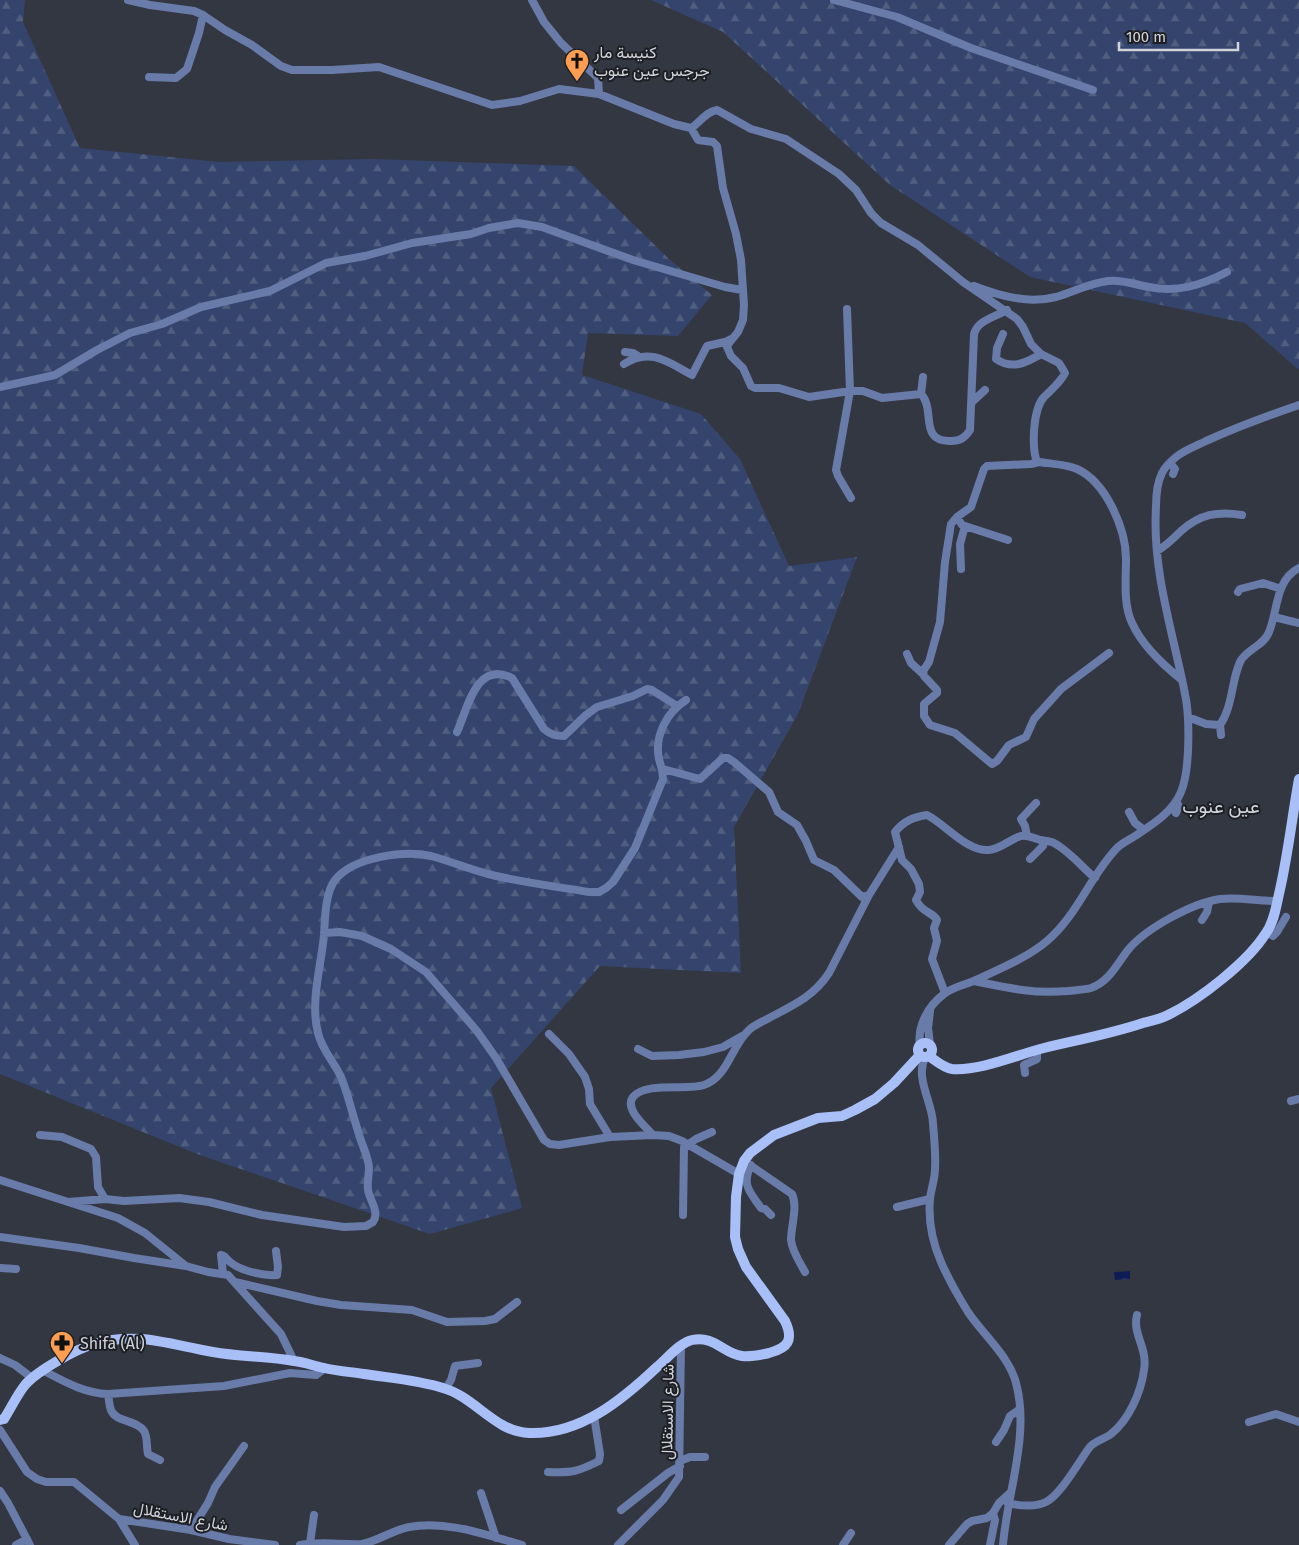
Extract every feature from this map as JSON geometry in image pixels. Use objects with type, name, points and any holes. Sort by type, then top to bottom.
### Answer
[{"type":"main road","points":[[0,1420],[4,1419],[20,1391],[32,1378],[81,1348],[96,1343],[131,1338],[164,1341],[213,1352],[294,1360],[325,1368],[413,1381],[446,1388],[513,1430],[543,1433],[566,1429],[594,1416],[615,1403],[687,1342],[701,1339],[712,1342],[740,1356],[753,1356],[784,1348],[789,1340],[790,1331],[785,1321],[746,1267],[735,1237],[739,1174],[748,1163],[750,1153],[774,1135],[818,1118],[842,1116],[875,1099],[926,1052],[950,1069],[988,1064],[1037,1050],[1118,1031],[1168,1015],[1204,992],[1255,949],[1267,932],[1284,870],[1299,779]]},
{"type":"street","points":[[128,0],[194,11],[252,45],[281,66],[292,70],[379,67],[492,105],[520,101],[559,89],[599,94],[674,124],[690,128],[706,115],[717,110],[751,129],[786,139],[846,180],[881,223],[918,245],[963,282],[1007,310],[1020,322],[1031,344],[1041,354],[1059,363],[1065,373],[1061,381],[1040,403],[1037,411],[1035,456],[1039,462]]},
{"type":"street","points":[[532,0],[544,22],[561,43],[598,78],[599,94]]},
{"type":"street","points":[[834,0],[897,17],[970,48],[1092,90]]},
{"type":"street","points":[[148,77],[176,78],[187,69],[200,33],[203,15]]},
{"type":"street","points":[[690,128],[698,140],[713,142],[717,146],[723,188],[741,260],[744,305],[743,320],[738,332],[727,348],[728,352],[743,368],[751,386],[755,388],[779,388],[809,396],[850,391],[863,391],[882,398],[921,394]]},
{"type":"street","points":[[0,387],[55,375],[130,333],[162,324],[201,307],[270,291],[326,262],[365,256],[412,243],[471,234],[489,228],[518,223],[542,227],[633,260],[725,287],[742,290]]},
{"type":"street","points":[[963,282],[1007,297],[1031,300],[1056,297],[1108,281],[1133,282],[1159,288],[1187,288],[1227,272]]},
{"type":"street","points":[[846,309],[850,391],[836,470],[852,498]]},
{"type":"street","points":[[922,377],[921,394],[927,401],[935,438],[941,441],[959,440],[966,437],[970,430],[974,334],[984,321],[1007,310]]},
{"type":"street","points":[[1003,334],[995,355],[996,359],[1000,362],[1006,365],[1020,364],[1041,354]]},
{"type":"street","points":[[624,364],[638,356],[644,355],[660,358],[692,374],[707,346],[733,338]]},
{"type":"street","points":[[625,352],[638,356]]},
{"type":"street","points":[[972,402],[985,390]]},
{"type":"street","points":[[1003,1545],[1008,1503],[1017,1466],[1020,1409],[1017,1385],[1011,1371],[995,1346],[967,1312],[941,1263],[930,1226],[930,1199],[935,1170],[935,1146],[933,1117],[922,1078],[922,1066],[926,1052],[930,1009],[945,993],[974,981],[1033,951],[1049,940],[1072,913],[1116,850],[1168,811],[1176,802],[1182,791],[1185,778],[1188,717],[1162,589],[1157,551],[1156,497],[1161,474],[1170,463],[1186,450],[1234,428],[1299,406]]},
{"type":"street","points":[[923,674],[929,662],[939,630],[948,534],[951,524],[957,516],[971,507],[984,469],[987,466],[1039,462],[1068,466],[1078,470],[1090,477],[1101,490],[1116,515],[1125,545],[1125,579],[1131,622],[1148,646],[1171,672],[1182,680]]},
{"type":"street","points":[[1170,463],[1175,469],[1173,474]]},
{"type":"street","points":[[1157,551],[1202,516],[1219,513],[1242,515]]},
{"type":"street","points":[[957,516],[965,526],[1008,540]]},
{"type":"street","points":[[961,569],[960,544],[965,526]]},
{"type":"street","points":[[1221,735],[1220,725],[1231,699],[1241,660],[1267,638],[1281,589],[1292,572],[1299,568]]},
{"type":"street","points":[[1238,592],[1240,588],[1263,583],[1281,589]]},
{"type":"street","points":[[1274,617],[1299,623]]},
{"type":"street","points":[[907,654],[911,663],[937,690],[937,693],[924,704],[923,710],[926,721],[935,728],[955,733],[992,764],[997,761],[1009,745],[1026,737],[1034,718],[1061,689],[1110,653]]},
{"type":"street","points":[[457,732],[478,683],[485,676],[494,673],[512,678],[544,729],[548,733],[559,736],[564,736],[597,707],[633,696],[647,689],[652,690],[677,706]]},
{"type":"street","points":[[68,1202],[105,1199],[124,1201],[180,1198],[208,1202],[262,1215],[344,1227],[366,1226],[373,1222],[376,1213],[368,1188],[368,1161],[341,1078],[325,1051],[318,1035],[316,1022],[315,1008],[326,908],[333,882],[357,864],[388,856],[429,856],[495,876],[589,892],[599,892],[613,882],[635,848],[663,778],[664,769],[659,759],[660,737],[665,721],[677,706],[686,700]]},
{"type":"street","points":[[1188,717],[1206,724],[1220,725]]},
{"type":"street","points":[[664,769],[700,779],[723,758],[728,758],[769,792],[778,812],[796,826],[806,841],[814,860],[834,870],[862,897],[870,895]]},
{"type":"street","points":[[1176,802],[1179,806],[1176,813]]},
{"type":"street","points":[[1027,836],[1026,826],[1021,819],[1036,803]]},
{"type":"street","points":[[1129,812],[1144,830]]},
{"type":"street","points":[[945,993],[932,959],[937,941],[934,928],[937,920],[920,909],[916,900],[920,892],[919,884],[911,869],[902,860],[895,832],[906,821],[927,815],[951,834],[978,848],[989,850],[1021,836],[1053,842],[1095,878]]},
{"type":"street","points":[[1030,860],[1043,846],[1043,841]]},
{"type":"street","points":[[652,1135],[632,1110],[630,1103],[634,1096],[662,1087],[697,1087],[709,1083],[722,1071],[750,1028],[805,999],[822,984],[830,973],[870,895],[899,847]]},
{"type":"street","points":[[974,981],[1014,990],[1049,993],[1092,987],[1113,972],[1128,951],[1150,931],[1175,915],[1222,899],[1277,901]]},
{"type":"street","points":[[1202,920],[1207,912],[1209,902]]},
{"type":"street","points":[[1267,932],[1273,936],[1278,932],[1286,917]]},
{"type":"street","points":[[324,933],[340,932],[362,936],[391,949],[426,972],[477,1031],[544,1140],[550,1144],[559,1145],[610,1137],[669,1136],[687,1144],[739,1174]]},
{"type":"street","points":[[549,1034],[569,1054],[585,1077],[590,1088],[590,1104],[610,1137]]},
{"type":"street","points":[[638,1049],[652,1056],[691,1054],[723,1047],[744,1035]]},
{"type":"street","points":[[1026,1073],[1024,1065],[1037,1059],[1037,1050]]},
{"type":"street","points":[[683,1215],[684,1147],[700,1136],[712,1132]]},
{"type":"street","points":[[40,1135],[62,1137],[91,1149],[96,1157],[98,1187],[105,1199]]},
{"type":"street","points":[[771,1215],[761,1208],[745,1182],[748,1163],[792,1194],[794,1206],[791,1242],[798,1260],[806,1272]]},
{"type":"street","points":[[0,1180],[118,1218],[132,1225],[170,1251],[186,1266]]},
{"type":"street","points":[[897,1207],[930,1199]]},
{"type":"street","points":[[0,1237],[79,1248],[228,1275],[281,1334],[294,1360]]},
{"type":"street","points":[[223,1274],[220,1255],[225,1256],[230,1262],[250,1272],[277,1275],[276,1251]]},
{"type":"street","points":[[0,1268],[16,1269]]},
{"type":"street","points":[[235,1282],[317,1302],[412,1310],[447,1322],[494,1319],[517,1302]]},
{"type":"street","points":[[1008,1503],[1024,1505],[1046,1502],[1079,1465],[1090,1446],[1111,1434],[1125,1418],[1140,1387],[1145,1370],[1145,1356],[1135,1324],[1137,1315]]},
{"type":"street","name":"شارع الاستقلال","points":[[618,1545],[663,1500],[679,1477],[681,1346]]},
{"type":"street","points":[[0,1358],[15,1365],[32,1378]]},
{"type":"street","points":[[446,1388],[451,1380],[455,1366],[478,1363]]},
{"type":"street","points":[[44,1371],[81,1389],[96,1394],[108,1394],[224,1386],[290,1374],[316,1375],[325,1368]]},
{"type":"street","points":[[108,1394],[113,1413],[117,1417],[133,1423],[142,1429],[146,1436],[148,1454],[160,1460]]},
{"type":"street","points":[[996,1442],[1010,1416],[1020,1409]]},
{"type":"street","points":[[1249,1422],[1276,1414],[1299,1422]]},
{"type":"street","points":[[548,1472],[570,1473],[599,1461],[600,1454],[594,1416]]},
{"type":"street","name":"شارع الاستقلال","points":[[0,1430],[27,1472],[36,1479],[46,1482],[74,1482],[119,1519],[191,1530],[228,1539],[275,1545]]},
{"type":"street","points":[[191,1530],[208,1504],[215,1487],[244,1446]]},
{"type":"street","points":[[622,1510],[680,1464],[690,1458],[705,1458]]},
{"type":"street","points":[[0,1491],[8,1502],[28,1542],[16,1545]]},
{"type":"street","points":[[949,1545],[967,1524],[987,1518],[993,1514],[999,1503],[1010,1492]]},
{"type":"street","points":[[481,1493],[496,1538]]},
{"type":"street","points":[[990,1545],[994,1525],[993,1514]]},
{"type":"street","points":[[310,1543],[314,1515]]},
{"type":"street","points":[[119,1519],[135,1545]]},
{"type":"street","points":[[300,1545],[310,1543],[362,1545],[408,1527],[420,1526],[471,1530],[522,1545]]},
{"type":"street","points":[[843,1545],[852,1533]]},
{"type":"green space","points":[[0,0],[25,0],[23,22],[80,148],[219,162],[373,159],[574,166],[670,260],[712,295],[678,336],[588,333],[582,375],[701,414],[740,459],[789,566],[857,557],[798,714],[734,827],[741,973],[600,966],[491,1088],[522,1208],[430,1234],[197,1154],[0,1074]]},
{"type":"green space","points":[[651,0],[1299,0],[1299,370],[1245,323],[1030,277],[890,185],[723,32]]},
{"type":"water","points":[[1130,1271],[1130,1279],[1115,1280],[1114,1272]]},
{"type":"place","name":"كنيسة مار جرجس عين عنوب","points":[[577,82]]},
{"type":"place","name":"Shifa (Al)","points":[[62,1364]]},
{"type":"district","name":"عين عنوب","points":[[1221,806]]}]
